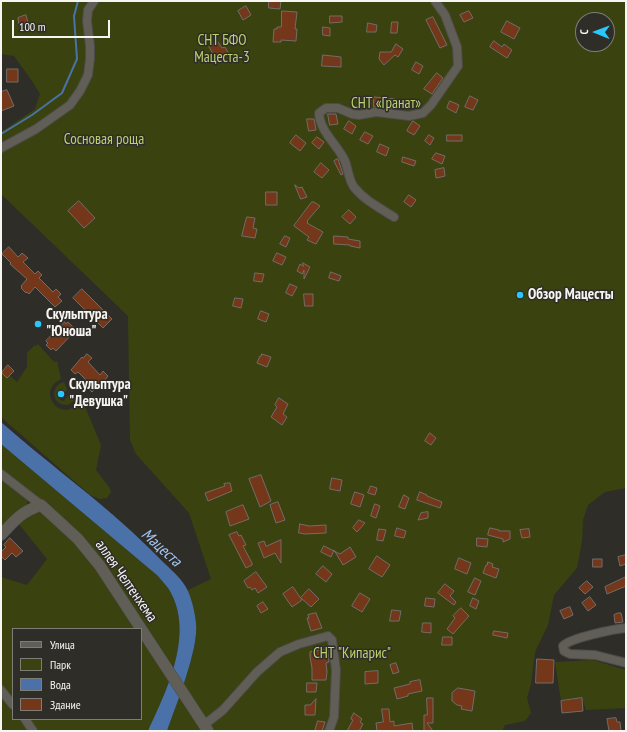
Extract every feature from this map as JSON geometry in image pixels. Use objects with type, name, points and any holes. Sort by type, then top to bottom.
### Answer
[{"type":"main road","points":[[1,535],[20,515],[41,505]]},
{"type":"main road","name":"аллея Челтенхема","points":[[41,505],[78,539],[100,566],[141,628]]},
{"type":"main road","name":"аллея Челтенхема","points":[[142,630],[206,728]]},
{"type":"street","points":[[1,148],[36,129],[70,105],[80,91],[88,74],[90,46],[87,21],[88,10],[94,1]]},
{"type":"street","points":[[394,217],[369,202],[353,186],[340,150],[322,127],[319,121],[319,113],[326,108],[338,108],[352,114],[359,115],[376,112],[409,116],[423,113],[431,105],[458,66],[457,47],[445,15],[435,1]]},
{"type":"street","name":"аллея Челтенхема","points":[[1,474],[41,505]]},
{"type":"street","points":[[626,628],[587,636],[566,643],[563,646],[563,649],[566,653],[570,654],[595,655],[626,663]]},
{"type":"street","name":"аллея Челтенхема","points":[[206,728],[257,672],[280,652],[299,644],[328,636],[332,640],[336,670],[334,717],[329,731]]},
{"type":"street","points":[[1,690],[12,703]]},
{"type":"street","points":[[26,720],[33,731]]},
{"type":"green space","points":[[1,1],[626,1],[626,488],[605,492],[588,505],[583,520],[582,541],[577,568],[554,595],[548,625],[535,652],[531,684],[527,698],[531,713],[525,721],[505,725],[502,731],[167,731],[191,662],[196,634],[195,615],[188,590],[211,579],[189,513],[136,454],[130,440],[128,316],[1,194],[1,132],[35,109],[40,94],[14,56],[1,54]]},
{"type":"green space","points":[[38,344],[54,362],[57,361],[61,379],[54,384],[50,393],[50,397],[55,405],[58,408],[66,410],[83,402],[101,445],[96,470],[111,492],[107,498],[100,499],[90,495],[1,417],[1,368],[17,382],[27,367],[27,353]]},
{"type":"green space","points":[[64,382],[67,390],[65,392],[61,391],[58,394],[60,400],[64,401],[70,393],[76,399],[68,405],[59,402],[54,395],[56,387]]},
{"type":"green space","points":[[1,444],[158,576],[168,588],[176,605],[179,623],[179,641],[176,660],[170,679],[148,731],[1,731],[1,577],[27,585],[47,559],[18,523],[43,509],[1,473]]},
{"type":"green space","points":[[1,480],[27,500],[27,505],[1,530]]},
{"type":"green space","points":[[593,660],[626,670],[626,708],[586,710],[582,698],[561,701],[555,662]]},
{"type":"water","points":[[1,422],[142,541],[175,574],[188,591],[195,615],[196,634],[191,662],[167,731],[148,731],[170,679],[176,660],[179,641],[179,623],[176,605],[168,588],[158,576],[1,444]]},
{"type":"building","points":[[269,1],[281,1],[280,9],[269,8]]},
{"type":"building","points":[[246,6],[251,15],[243,20],[238,11]]},
{"type":"building","points":[[282,11],[297,12],[295,29],[297,29],[296,41],[281,40],[281,42],[273,42],[274,29],[281,27]]},
{"type":"building","points":[[469,11],[473,18],[464,22],[460,15]]},
{"type":"building","points":[[26,15],[28,23],[19,25],[18,18]]},
{"type":"building","points":[[330,16],[342,16],[342,22],[330,23]]},
{"type":"building","points":[[433,17],[447,45],[440,48],[426,20]]},
{"type":"building","points":[[507,21],[520,28],[514,39],[501,32]]},
{"type":"building","points":[[392,22],[398,22],[397,33],[391,33]]},
{"type":"building","points":[[368,23],[377,25],[376,32],[367,32]]},
{"type":"building","points":[[323,27],[330,28],[330,36],[323,35]]},
{"type":"building","points":[[494,41],[502,47],[504,44],[512,50],[507,58],[490,47]]},
{"type":"building","points":[[218,42],[222,48],[225,47],[229,54],[218,62],[209,47]]},
{"type":"building","points":[[396,44],[403,49],[398,57],[395,55],[384,65],[379,59],[380,52],[391,52]]},
{"type":"building","points":[[323,55],[341,57],[341,67],[322,66]]},
{"type":"building","points":[[416,62],[423,66],[419,74],[412,70]]},
{"type":"building","points":[[7,69],[18,69],[18,82],[7,82]]},
{"type":"building","points":[[437,73],[443,78],[432,94],[424,89]]},
{"type":"building","points":[[7,90],[14,106],[1,111],[1,92]]},
{"type":"building","points":[[470,96],[478,100],[473,110],[465,107]]},
{"type":"building","points":[[374,97],[395,99],[395,109],[374,107]]},
{"type":"building","points":[[450,101],[459,105],[456,113],[447,108]]},
{"type":"building","points":[[328,114],[336,114],[338,124],[330,125]]},
{"type":"building","points":[[307,119],[314,119],[316,130],[309,131]]},
{"type":"building","points":[[349,121],[356,126],[352,134],[344,129]]},
{"type":"building","points":[[413,121],[420,126],[414,135],[407,131]]},
{"type":"building","points":[[365,132],[373,136],[368,144],[360,140]]},
{"type":"building","points":[[296,135],[306,143],[300,151],[290,143]]},
{"type":"building","points":[[429,135],[434,138],[430,145],[425,141]]},
{"type":"building","points":[[447,135],[462,135],[462,141],[447,141]]},
{"type":"building","points":[[317,137],[324,142],[319,149],[312,143]]},
{"type":"building","points":[[380,144],[389,148],[386,156],[377,152]]},
{"type":"building","points":[[436,153],[445,156],[442,164],[432,159]]},
{"type":"building","points":[[403,157],[416,161],[414,166],[402,162]]},
{"type":"building","points":[[338,159],[343,174],[341,175],[334,161]]},
{"type":"building","points":[[321,163],[329,170],[322,178],[314,172]]},
{"type":"building","points":[[444,168],[445,176],[436,178],[435,170]]},
{"type":"building","points":[[295,185],[299,188],[302,187],[307,197],[301,199]]},
{"type":"building","points":[[266,192],[277,192],[277,205],[266,205]]},
{"type":"building","points":[[409,195],[416,200],[411,207],[404,202]]},
{"type":"building","points":[[79,201],[95,218],[84,228],[68,211]]},
{"type":"building","points":[[312,202],[320,206],[307,221],[307,223],[323,232],[316,244],[307,240],[309,237],[294,226]]},
{"type":"building","points":[[349,210],[356,217],[350,224],[342,217]]},
{"type":"building","points":[[247,217],[255,218],[253,228],[257,229],[255,238],[242,236]]},
{"type":"building","points":[[285,236],[290,238],[286,247],[280,244]]},
{"type":"building","points":[[334,236],[348,237],[348,239],[360,241],[360,248],[350,245],[334,244]]},
{"type":"building","points":[[9,247],[18,257],[22,253],[28,258],[23,262],[35,274],[38,271],[42,275],[39,278],[53,292],[56,289],[61,294],[58,297],[62,301],[55,307],[35,287],[29,294],[21,288],[27,279],[10,264],[11,263],[2,254]]},
{"type":"building","points":[[277,253],[286,257],[282,265],[273,261]]},
{"type":"building","points":[[303,263],[310,267],[304,279],[304,270],[302,274],[297,271],[300,264],[303,266]]},
{"type":"building","points":[[331,272],[341,276],[339,281],[329,278]]},
{"type":"building","points":[[255,273],[264,274],[262,282],[254,281]]},
{"type":"building","points":[[290,284],[297,287],[292,296],[286,293]]},
{"type":"building","points":[[82,289],[112,319],[103,328],[73,298]]},
{"type":"building","points":[[304,294],[313,294],[313,306],[305,306]]},
{"type":"building","points":[[235,298],[243,299],[241,308],[233,306]]},
{"type":"building","points":[[261,311],[269,314],[266,322],[258,319]]},
{"type":"building","points":[[65,322],[66,324],[68,322],[74,328],[74,332],[56,351],[53,348],[51,350],[46,345],[48,343],[46,341]]},
{"type":"building","points":[[87,354],[92,358],[88,362],[100,375],[103,371],[108,376],[105,380],[106,381],[98,389],[97,387],[92,392],[87,387],[90,384],[78,372],[75,374],[71,370],[82,357],[83,358]]},
{"type":"building","points":[[262,354],[271,357],[267,367],[257,363]]},
{"type":"building","points":[[8,365],[14,371],[7,378],[2,373]]},
{"type":"building","points":[[279,398],[288,404],[283,414],[287,417],[282,425],[271,417],[277,407],[275,405]]},
{"type":"building","points":[[430,433],[436,438],[431,445],[425,441]]},
{"type":"building","points":[[261,475],[271,501],[260,507],[249,479]]},
{"type":"building","points":[[332,478],[342,480],[340,491],[330,489]]},
{"type":"building","points":[[230,483],[232,491],[208,501],[205,493],[225,486],[224,484]]},
{"type":"building","points":[[371,486],[377,488],[375,495],[368,493]]},
{"type":"building","points":[[355,492],[364,495],[360,507],[351,504]]},
{"type":"building","points":[[420,492],[442,502],[440,508],[417,500]]},
{"type":"building","points":[[404,495],[409,498],[405,509],[399,507]]},
{"type":"building","points":[[278,502],[285,520],[276,523],[270,505]]},
{"type":"building","points":[[375,504],[380,506],[376,518],[371,516]]},
{"type":"building","points":[[243,505],[249,519],[230,526],[226,512]]},
{"type":"building","points":[[428,512],[428,518],[418,520],[421,513]]},
{"type":"building","points":[[359,520],[365,523],[357,532],[353,528]]},
{"type":"building","points":[[300,524],[309,526],[326,525],[326,533],[299,533]]},
{"type":"building","points":[[397,528],[406,531],[404,538],[395,536]]},
{"type":"building","points":[[490,528],[499,531],[510,531],[510,539],[503,542],[503,539],[488,535]]},
{"type":"building","points":[[379,529],[386,530],[383,541],[377,540]]},
{"type":"building","points":[[529,529],[530,537],[522,538],[520,530]]},
{"type":"building","points":[[237,532],[239,536],[241,535],[246,545],[243,546],[252,563],[252,565],[246,568],[229,535]]},
{"type":"building","points":[[10,538],[23,551],[16,557],[12,553],[5,560],[1,556],[1,552],[6,547],[4,545]]},
{"type":"building","points":[[477,538],[488,539],[487,547],[477,546]]},
{"type":"building","points":[[281,540],[281,563],[275,553],[264,558],[258,543],[264,541],[266,546]]},
{"type":"building","points":[[324,546],[334,551],[331,557],[321,552]]},
{"type":"building","points":[[350,547],[356,557],[343,565],[335,551],[340,554]]},
{"type":"building","points":[[626,555],[626,564],[620,566],[618,557]]},
{"type":"building","points":[[377,556],[390,565],[382,577],[369,569]]},
{"type":"building","points":[[459,558],[471,563],[467,574],[455,569]]},
{"type":"building","points":[[593,559],[602,559],[602,567],[593,567]]},
{"type":"building","points":[[488,562],[493,564],[492,567],[499,569],[496,578],[483,573]]},
{"type":"building","points":[[323,566],[332,574],[326,582],[316,574]]},
{"type":"building","points":[[256,572],[267,587],[258,593],[255,588],[252,590],[250,587],[248,588],[244,581]]},
{"type":"building","points":[[626,577],[626,586],[607,594],[605,587]]},
{"type":"building","points":[[475,578],[481,581],[475,595],[468,592]]},
{"type":"building","points":[[587,581],[593,587],[585,594],[579,588]]},
{"type":"building","points":[[445,584],[454,591],[450,596],[456,602],[454,605],[438,593]]},
{"type":"building","points":[[293,587],[302,600],[292,607],[283,594]]},
{"type":"building","points":[[309,589],[319,599],[311,607],[301,598]]},
{"type":"building","points":[[360,593],[370,599],[362,612],[352,606]]},
{"type":"building","points":[[590,597],[596,605],[588,611],[582,603]]},
{"type":"building","points":[[426,598],[435,599],[434,607],[425,606]]},
{"type":"building","points":[[473,598],[479,601],[476,609],[470,606]]},
{"type":"building","points":[[263,602],[268,609],[261,613],[257,606]]},
{"type":"building","points":[[570,607],[573,615],[564,619],[560,611]]},
{"type":"building","points":[[461,608],[469,616],[453,634],[447,629],[455,618],[453,616]]},
{"type":"building","points":[[392,610],[401,611],[399,621],[390,621]]},
{"type":"building","points":[[316,613],[322,628],[311,631],[307,618],[309,618],[308,615]]},
{"type":"building","points":[[621,613],[623,622],[615,623],[614,615]]},
{"type":"building","points":[[423,623],[431,623],[431,633],[422,632]]},
{"type":"building","points":[[494,631],[508,633],[507,638],[493,635]]},
{"type":"building","points":[[443,637],[452,637],[452,645],[442,645]]},
{"type":"building","points":[[328,649],[329,662],[326,663],[326,680],[312,680],[310,652]]},
{"type":"building","points":[[537,659],[554,660],[553,683],[536,683]]},
{"type":"building","points":[[396,663],[399,672],[393,674],[390,665]]},
{"type":"building","points":[[378,671],[378,683],[365,684],[365,672]]},
{"type":"building","points":[[420,680],[422,691],[408,694],[408,696],[397,699],[394,688]]},
{"type":"building","points":[[307,683],[317,683],[316,692],[307,692]]},
{"type":"building","points":[[458,688],[475,691],[472,711],[461,709],[462,706],[457,705],[452,701],[452,693]]},
{"type":"building","points":[[427,698],[433,698],[433,723],[427,723],[433,731],[424,731],[424,715],[427,715]]},
{"type":"building","points":[[582,698],[583,711],[562,713],[561,701]]},
{"type":"building","points":[[316,699],[315,715],[305,715],[305,705],[310,705]]},
{"type":"building","points":[[382,709],[389,709],[390,722],[394,721],[394,726],[412,723],[413,731],[377,731],[376,723],[383,722]]},
{"type":"building","points":[[354,713],[362,719],[360,722],[363,724],[359,731],[347,731],[353,720],[351,719]]},
{"type":"building","points":[[616,718],[617,722],[620,722],[621,731],[609,731],[607,719]]},
{"type":"building","points":[[318,721],[325,722],[322,731],[315,731]]},
{"type":"waterway","points":[[1,134],[32,115],[62,93],[77,59],[74,16],[78,1]]},
{"type":"place","name":"Обзор Мацесты","points":[[520,295]]},
{"type":"place","name":"Скульптура \"Юноша\"","points":[[38,324]]},
{"type":"place","name":"Скульптура \"Девушка\"","points":[[61,394]]},
{"type":"park label","name":"СНТ БФО Мацеста-3","points":[[222,50]]},
{"type":"park label","name":"СНТ «Гранат»","points":[[386,104]]},
{"type":"park label","name":"Сосновая роща","points":[[104,140]]},
{"type":"park label","name":"СНТ \"Кипарис\"","points":[[352,654]]},
{"type":"water label","name":"Мацеста","points":[[161,548]]}]
